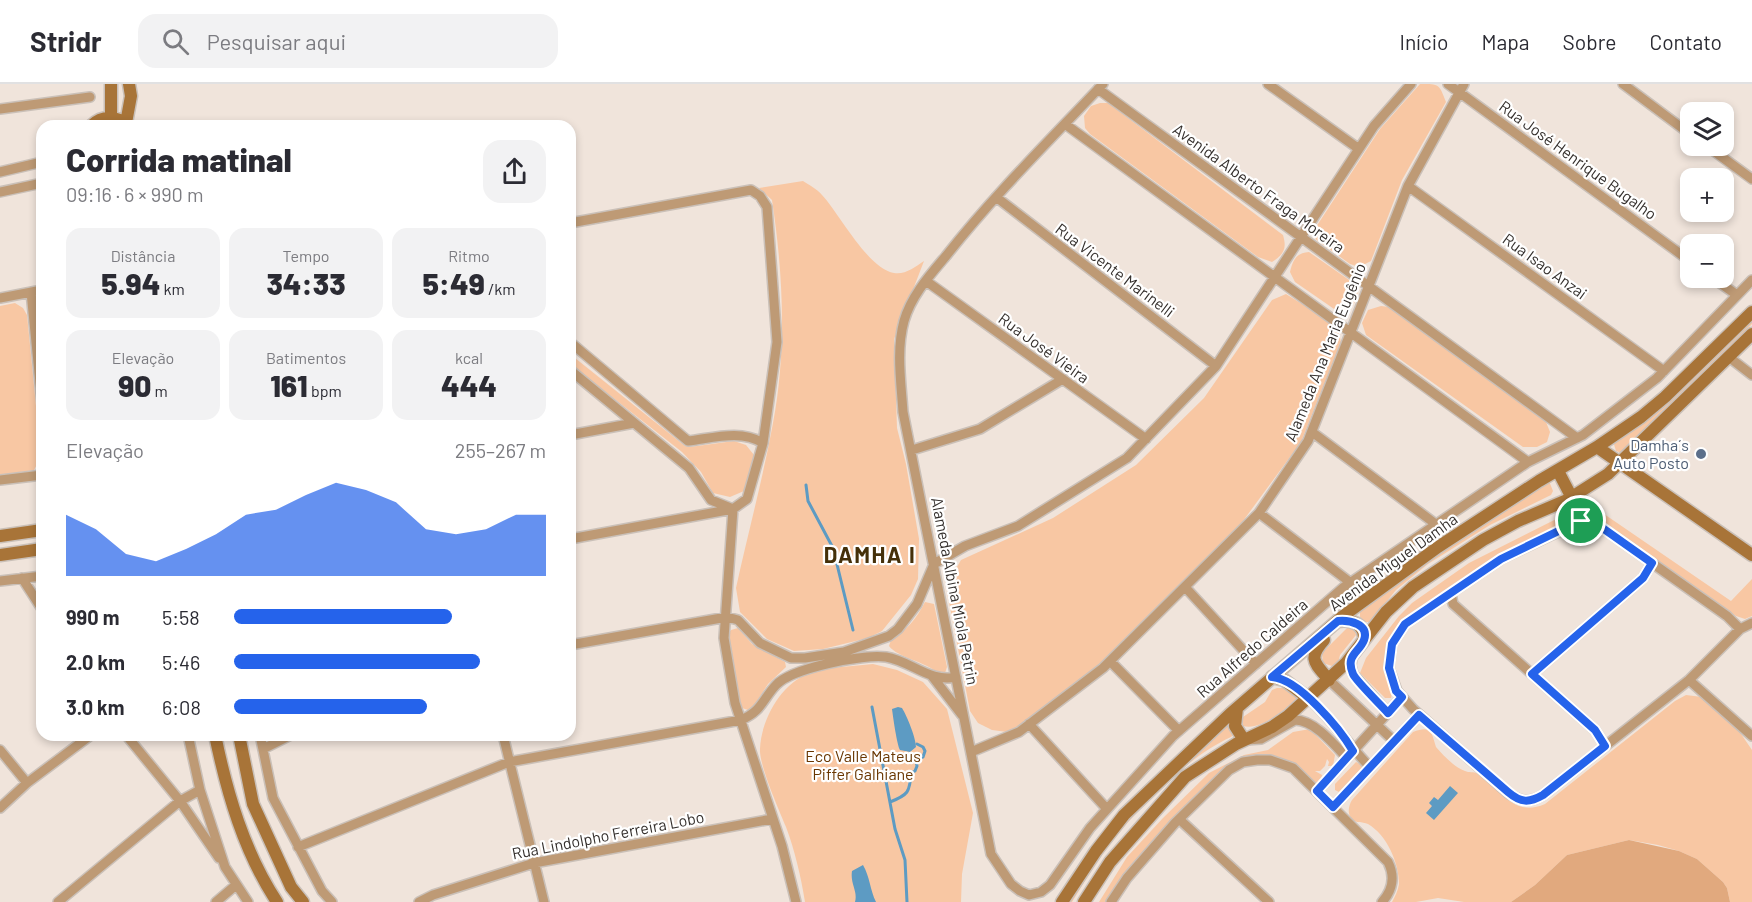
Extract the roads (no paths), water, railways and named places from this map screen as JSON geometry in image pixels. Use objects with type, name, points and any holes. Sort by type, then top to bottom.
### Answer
[{"type":"street","points":[[111,84],[111,117]]},
{"type":"street","points":[[128,120],[131,96],[129,84]]},
{"type":"street","points":[[1268,84],[1359,149]]},
{"type":"street","points":[[576,644],[727,617],[738,620],[759,643],[791,658],[844,652],[888,636],[898,629],[917,604],[934,564],[965,546],[1018,526],[1127,459],[1216,366],[1374,126],[1412,84]]},
{"type":"street","name":"Rua José Henrique Bugalho","points":[[1448,84],[1461,88],[1680,253]]},
{"type":"street","points":[[1623,84],[1680,127]]},
{"type":"street","name":"Alameda Albina Miola Petrin","points":[[1029,894],[1011,884],[990,854],[903,412],[901,342],[905,319],[915,297],[926,281],[966,230],[1100,87]]},
{"type":"street","name":"Avenida Alberto Fraga Moreira","points":[[1100,87],[1576,438]]},
{"type":"street","name":"Alameda Ana Maria Eugênio","points":[[971,752],[1019,732],[1110,661],[1259,513],[1308,441],[1408,186],[1461,88]]},
{"type":"street","points":[[0,109],[90,97]]},
{"type":"street","points":[[99,120],[111,117],[118,120]]},
{"type":"street","points":[[1065,124],[1528,462]]},
{"type":"street","points":[[1721,156],[1752,179]]},
{"type":"street","points":[[0,172],[36,163]]},
{"type":"street","points":[[0,192],[36,184]]},
{"type":"street","name":"Rua Isao Anzai","points":[[1408,186],[1664,371]]},
{"type":"street","points":[[576,222],[751,190],[760,196],[767,207],[777,342],[763,443],[747,499],[733,509],[576,538]]},
{"type":"street","name":"Rua Vicente Marinelli","points":[[996,197],[1216,366]]},
{"type":"street","name":"Rua Alfredo Caldeira","points":[[1029,894],[1041,892],[1050,885],[1090,828],[1179,731],[1351,583],[1528,462],[1576,438],[1638,392],[1664,371],[1752,280]]},
{"type":"street","name":"Rua José Vieira","points":[[926,281],[1146,439]]},
{"type":"street","points":[[1727,288],[1737,295]]},
{"type":"street","points":[[0,298],[36,291]]},
{"type":"street","points":[[31,292],[36,342]]},
{"type":"street","name":"Avenida Miguel Damha","points":[[1062,902],[1096,851],[1124,815],[1272,677],[1379,588],[1438,547],[1598,447],[1641,417],[1665,397],[1752,312]]},
{"type":"street","name":"Avenida Miguel Damha","points":[[1084,902],[1110,862],[1185,777],[1244,740],[1272,728],[1308,698],[1352,656],[1391,606],[1413,587],[1502,529],[1572,498],[1608,474],[1730,358],[1752,334]]},
{"type":"street","points":[[576,347],[688,441],[735,435],[753,436],[763,443]]},
{"type":"street","points":[[1730,358],[1752,375]]},
{"type":"street","points":[[576,375],[689,468],[711,500],[733,509]]},
{"type":"street","points":[[912,450],[980,429],[1062,379]]},
{"type":"street","points":[[576,434],[634,423]]},
{"type":"street","points":[[1312,432],[1437,525]]},
{"type":"street","points":[[1598,447],[1752,555]]},
{"type":"street","points":[[1558,471],[1572,498]]},
{"type":"street","points":[[0,480],[36,476]]},
{"type":"street","points":[[733,509],[724,638],[735,703],[782,846],[796,902]]},
{"type":"street","points":[[1259,513],[1351,583]]},
{"type":"street","points":[[1740,630],[1727,616],[1588,520],[1575,523],[1501,559],[1405,624],[1392,644],[1389,668],[1399,694],[1419,715],[1508,792],[1524,801],[1534,800],[1689,680],[1740,630],[1752,623]]},
{"type":"street","points":[[0,536],[36,531]]},
{"type":"street","points":[[0,555],[36,550]]},
{"type":"street","points":[[1532,674],[1643,578],[1652,563]]},
{"type":"street","points":[[0,581],[36,577]]},
{"type":"street","points":[[22,578],[36,600]]},
{"type":"street","points":[[1185,587],[1256,664]]},
{"type":"street","points":[[1451,593],[1453,604],[1595,730],[1605,746]]},
{"type":"street","points":[[1364,640],[1363,630],[1357,623],[1346,620],[1337,622],[1314,654],[1316,666],[1394,741]]},
{"type":"street","points":[[1352,656],[1353,674],[1388,713]]},
{"type":"street","points":[[298,847],[509,762],[741,720],[753,715],[761,707],[776,685],[793,673],[809,668],[881,657],[940,679],[956,677]]},
{"type":"street","points":[[1110,661],[1179,731]]},
{"type":"street","points":[[931,675],[964,718]]},
{"type":"street","points":[[1272,677],[1284,680],[1325,713],[1350,754]]},
{"type":"street","points":[[1689,680],[1752,736]]},
{"type":"street","points":[[1317,791],[1388,713],[1399,694]]},
{"type":"street","points":[[1237,708],[1235,726],[1244,740],[1261,740],[1294,720],[1300,720],[1313,726],[1370,767]]},
{"type":"street","points":[[1333,807],[1419,715]]},
{"type":"street","points":[[1029,724],[1107,809]]},
{"type":"street","points":[[0,808],[27,783],[83,741]]},
{"type":"street","points":[[131,741],[180,801],[248,902]]},
{"type":"street","points":[[189,741],[200,790],[225,867]]},
{"type":"street","points":[[218,741],[241,831],[264,882],[277,902]]},
{"type":"street","points":[[240,741],[253,804],[291,888],[303,902]]},
{"type":"street","points":[[261,741],[273,798],[322,891],[332,902]]},
{"type":"street","points":[[263,749],[279,741]]},
{"type":"street","points":[[504,741],[544,902]]},
{"type":"street","points":[[0,750],[27,783]]},
{"type":"street","points":[[1113,901],[1126,878],[1179,819],[1229,770],[1244,762],[1270,760],[1293,768],[1388,861],[1392,869],[1392,881],[1390,890],[1382,902]]},
{"type":"street","points":[[58,902],[180,801],[200,790]]},
{"type":"street","name":"Rua Lindolpho Ferreira Lobo","points":[[419,902],[433,894],[534,863],[772,819]]},
{"type":"street","points":[[1179,819],[1269,902]]},
{"type":"street","points":[[216,902],[236,885]]},
{"type":"water","points":[[902,708],[915,738],[916,747],[910,752],[900,750],[898,743],[892,709]]},
{"type":"water","points":[[1450,786],[1458,793],[1434,820],[1426,813],[1432,806],[1429,803],[1434,797],[1438,800]]},
{"type":"water","points":[[863,865],[876,902],[855,902],[852,871]]},
{"type":"waterway","points":[[806,485],[808,501],[833,548],[853,630]]},
{"type":"waterway","points":[[872,707],[895,829],[905,860],[907,902]]},
{"type":"waterway","points":[[890,802],[904,795],[909,789],[911,773],[917,766],[916,761],[923,757],[925,751],[917,744]]},
{"type":"place","name":"Damha´s Auto Posto","points":[[1701,454]]},
{"type":"district","name":"DAMHA I","points":[[870,555]]},
{"type":"park label","name":"Eco Valle Mateus Piffer Galhiane","points":[[863,765]]}]
